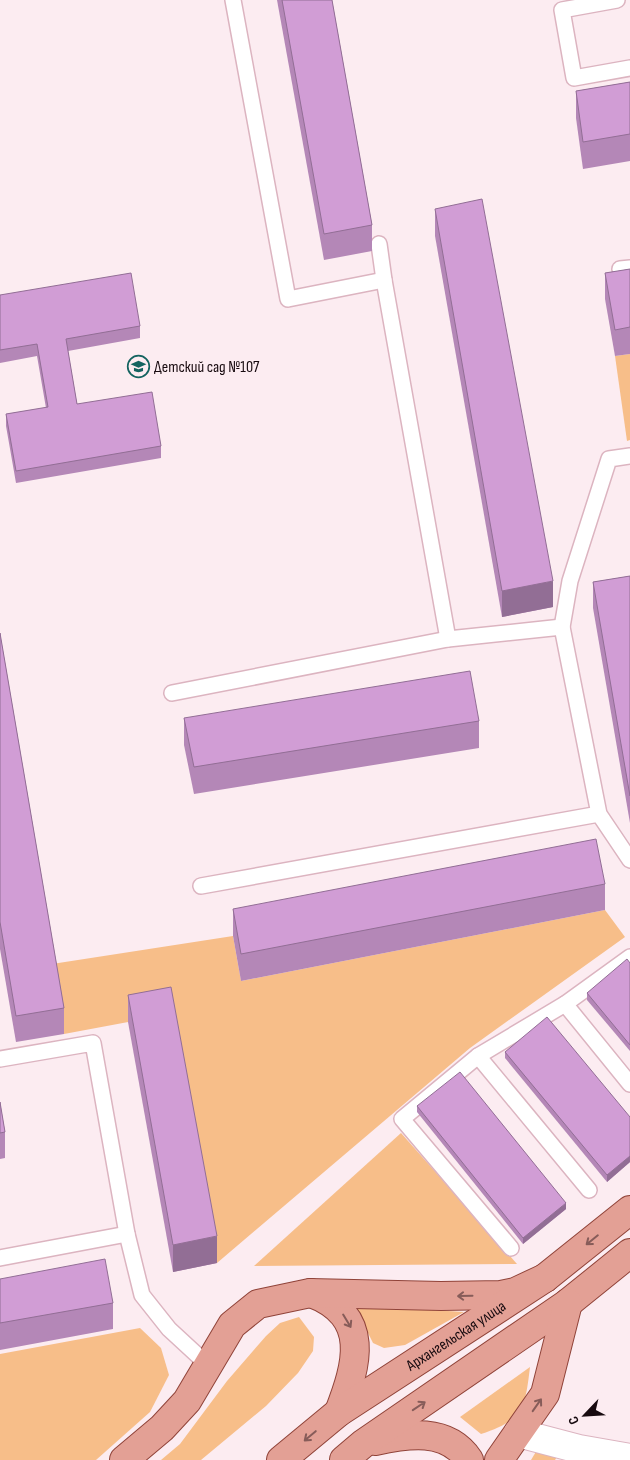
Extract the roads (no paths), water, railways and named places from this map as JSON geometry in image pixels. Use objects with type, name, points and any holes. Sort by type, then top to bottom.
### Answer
[{"type":"main road","name":"Архангельская улица","points":[[282,1460],[339,1412],[545,1278],[630,1210]]},
{"type":"main road","points":[[354,1451],[568,1303],[630,1253]]},
{"type":"main road","points":[[124,1460],[162,1428],[188,1400],[232,1325],[258,1304],[310,1293],[441,1296],[502,1295],[515,1292],[545,1278]]},
{"type":"main road","points":[[310,1293],[328,1300],[337,1306],[353,1331],[356,1356],[351,1379],[339,1412]]},
{"type":"main road","points":[[499,1460],[545,1394],[568,1303]]},
{"type":"main road","points":[[354,1451],[408,1434],[433,1436],[444,1440],[469,1460]]},
{"type":"street","points":[[518,1434],[579,1449],[630,1458]]},
{"type":"lane","points":[[233,0],[288,299],[384,280]]},
{"type":"lane","points":[[617,0],[562,10],[574,78],[630,68]]},
{"type":"lane","points":[[379,244],[448,639]]},
{"type":"lane","points":[[630,456],[609,459],[570,582],[562,627],[599,814],[630,860]]},
{"type":"lane","points":[[172,692],[448,639],[562,627]]},
{"type":"lane","points":[[201,886],[599,814]]},
{"type":"lane","points":[[511,1248],[402,1119],[478,1056],[565,1004],[630,957]]},
{"type":"lane","points":[[565,1004],[630,1084]]},
{"type":"lane","points":[[0,1059],[93,1043],[127,1234],[142,1295],[169,1329],[208,1365]]},
{"type":"lane","points":[[478,1056],[589,1190]]},
{"type":"lane","points":[[0,1258],[127,1234]]},
{"type":"place","name":"Детский сад №107","points":[[138,367]]}]
